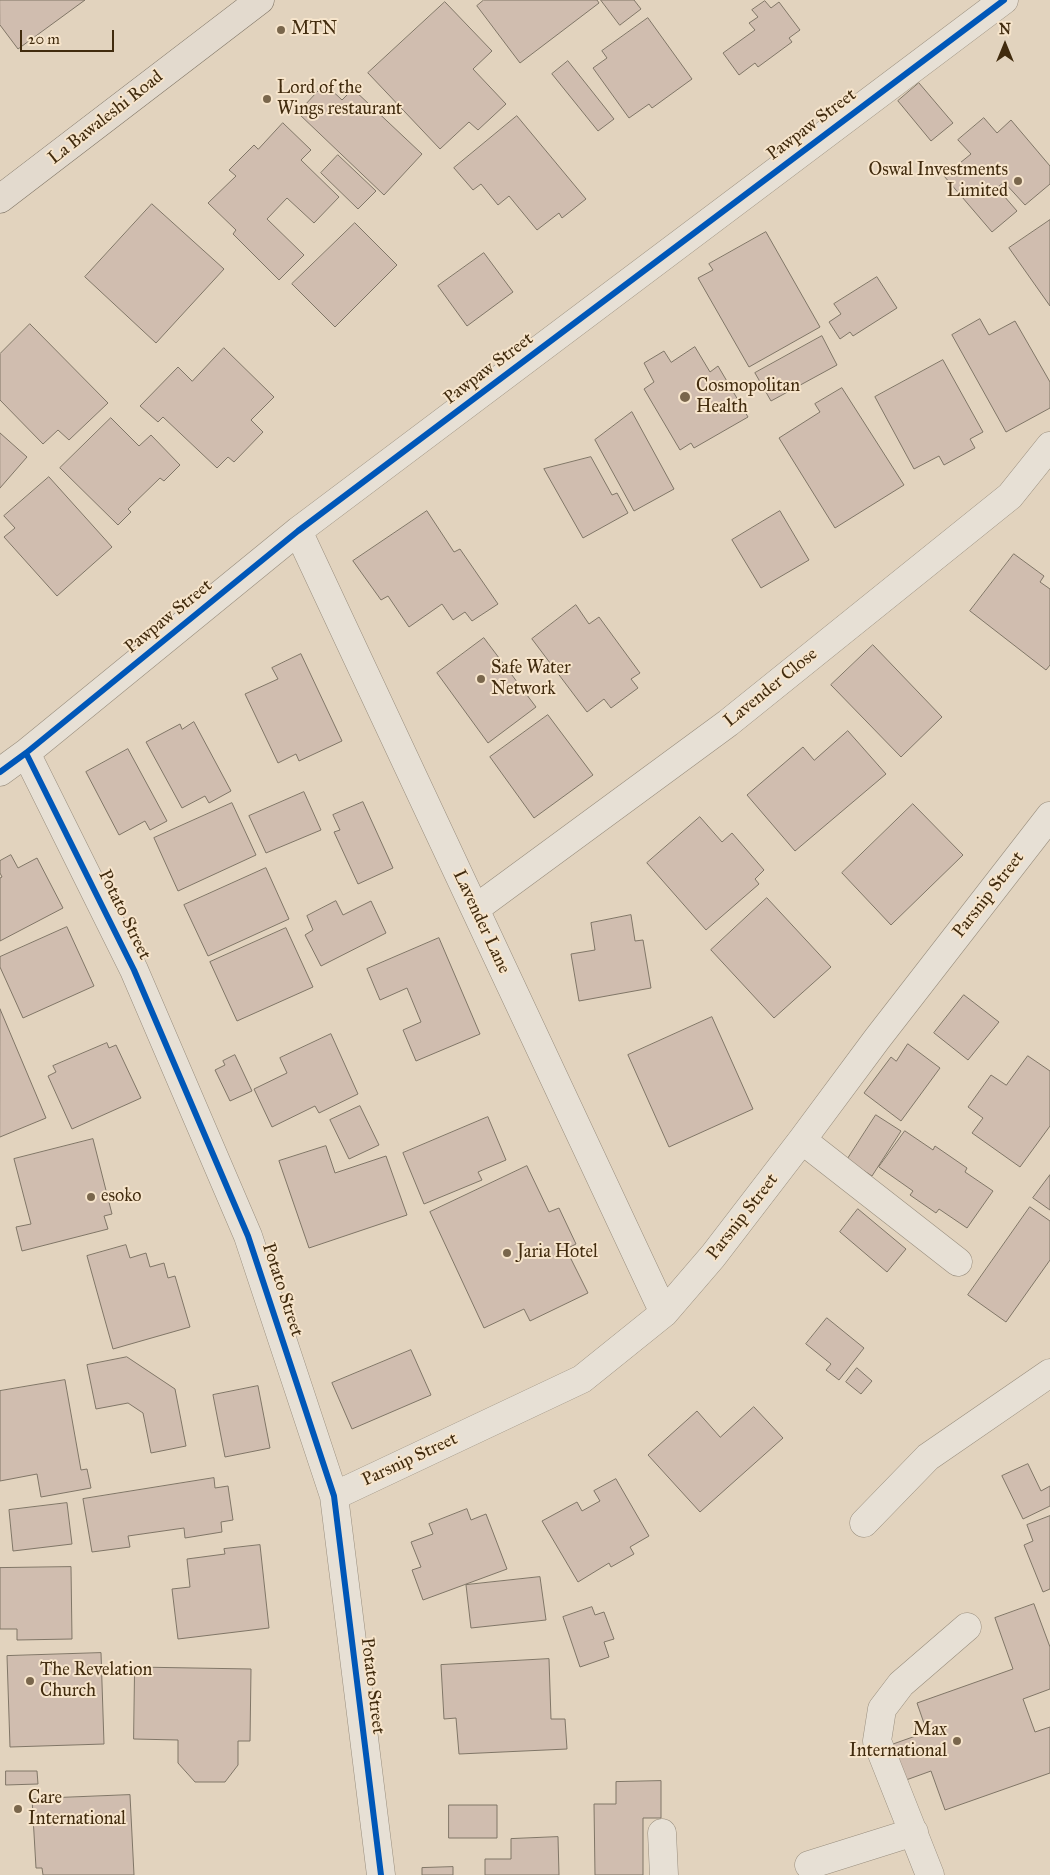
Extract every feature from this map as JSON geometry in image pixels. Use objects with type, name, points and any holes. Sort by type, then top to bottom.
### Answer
[{"type":"main road","name":"La Bawaleshi Road","points":[[0,199],[260,0]]},
{"type":"street","name":"Pawpaw Street","points":[[0,772],[26,753],[298,531],[1004,0]]},
{"type":"street","name":"Lavender Close","points":[[475,909],[750,705],[1010,496],[1050,446]]},
{"type":"street","name":"Lavender Lane","points":[[298,531],[664,1313]]},
{"type":"street","name":"Potato Street","points":[[26,753],[134,970],[248,1236],[334,1496],[381,1875]]},
{"type":"street","name":"Parsnip Street","points":[[334,1496],[582,1379],[664,1313],[713,1256],[877,1038],[1050,816]]},
{"type":"street","points":[[802,1140],[958,1262]]},
{"type":"street","points":[[864,1523],[928,1457],[1050,1373]]},
{"type":"street","points":[[930,1875],[877,1741],[882,1709],[901,1684],[967,1627]]},
{"type":"street","points":[[810,1865],[914,1832]]},
{"type":"street","points":[[662,1833],[664,1875]]},
{"type":"building","points":[[0,0],[85,0],[18,49],[0,25]]},
{"type":"building","points":[[484,0],[597,0],[599,3],[520,63],[477,6]]},
{"type":"building","points":[[601,0],[634,0],[641,9],[620,25]]},
{"type":"building","points":[[765,1],[771,8],[779,2],[800,30],[789,38],[792,42],[758,67],[755,63],[739,75],[723,53],[755,30],[749,23],[758,17],[752,10]]},
{"type":"building","points":[[445,2],[492,51],[473,69],[506,104],[478,130],[469,122],[440,149],[368,73]]},
{"type":"building","points":[[648,18],[692,79],[652,108],[649,104],[629,118],[593,68],[607,58],[602,51]]},
{"type":"building","points":[[568,61],[614,119],[598,131],[552,74]]},
{"type":"building","points":[[919,83],[953,123],[931,141],[898,101]]},
{"type":"building","points":[[325,84],[342,100],[353,89],[422,154],[384,195],[298,113]]},
{"type":"building","points":[[517,116],[586,199],[562,218],[559,213],[537,230],[509,196],[498,205],[481,184],[473,190],[454,168]]},
{"type":"building","points":[[984,118],[997,133],[1011,120],[1050,166],[1050,184],[1025,205],[1004,182],[997,188],[1017,211],[992,232],[944,176],[971,154],[958,140]]},
{"type":"building","points":[[283,123],[311,150],[301,160],[339,197],[314,223],[287,198],[267,219],[304,255],[279,280],[233,234],[236,230],[208,203],[236,176],[229,170],[254,145],[258,149]]},
{"type":"building","points":[[338,155],[376,191],[358,209],[321,173]]},
{"type":"building","points":[[152,204],[224,269],[156,343],[85,277]]},
{"type":"building","points":[[1050,220],[1050,306],[1009,248]]},
{"type":"building","points":[[355,223],[397,265],[335,327],[292,284]]},
{"type":"building","points":[[766,232],[820,327],[749,367],[698,278],[713,270],[709,264]]},
{"type":"building","points":[[484,253],[513,292],[467,326],[438,286]]},
{"type":"building","points":[[877,277],[897,308],[853,336],[850,332],[840,339],[829,322],[841,314],[834,304]]},
{"type":"building","points":[[980,319],[989,335],[1015,321],[1050,382],[1050,408],[1006,432],[952,335]]},
{"type":"building","points":[[30,324],[108,403],[69,440],[58,430],[43,444],[0,400],[0,354]]},
{"type":"building","points":[[822,336],[837,365],[771,401],[755,373]]},
{"type":"building","points":[[695,347],[710,372],[718,366],[748,417],[694,448],[691,443],[680,450],[644,389],[654,382],[644,363],[664,351],[671,362]]},
{"type":"building","points":[[224,348],[274,397],[251,420],[263,432],[234,462],[228,457],[217,468],[163,417],[158,422],[140,406],[178,367],[192,381]]},
{"type":"building","points":[[943,360],[983,432],[970,439],[975,448],[944,465],[939,456],[914,469],[875,397]]},
{"type":"building","points":[[842,388],[904,485],[835,528],[779,438],[820,412],[815,404]]},
{"type":"building","points":[[632,412],[674,489],[634,511],[595,440]]},
{"type":"building","points":[[111,418],[139,446],[151,435],[180,465],[164,481],[160,478],[128,509],[131,512],[118,525],[60,468]]},
{"type":"building","points":[[0,433],[27,457],[0,488]]},
{"type":"building","points":[[591,457],[612,495],[617,493],[628,513],[583,538],[544,469]]},
{"type":"building","points":[[49,477],[112,547],[57,596],[4,537],[15,528],[4,516]]},
{"type":"building","points":[[427,511],[454,552],[460,549],[498,604],[472,621],[465,612],[453,620],[442,604],[409,627],[388,596],[381,600],[353,561]]},
{"type":"building","points":[[780,511],[809,560],[761,588],[732,540]]},
{"type":"building","points":[[1014,554],[1044,576],[1040,582],[1050,589],[1050,665],[1046,670],[970,611]]},
{"type":"building","points":[[576,605],[589,624],[599,617],[640,673],[631,679],[638,688],[611,708],[604,699],[587,712],[532,639]]},
{"type":"building","points":[[484,638],[536,707],[488,743],[437,673]]},
{"type":"building","points":[[873,645],[942,717],[901,757],[831,685]]},
{"type":"building","points":[[301,654],[342,741],[299,761],[296,754],[278,763],[245,694],[278,679],[272,668]]},
{"type":"building","points":[[548,715],[593,775],[534,818],[490,757]]},
{"type":"building","points":[[194,722],[231,791],[209,803],[205,796],[182,808],[146,742],[180,724],[182,729]]},
{"type":"building","points":[[848,731],[886,774],[795,851],[747,795],[803,747],[814,760]]},
{"type":"building","points":[[128,749],[167,821],[150,830],[145,821],[119,835],[86,772]]},
{"type":"building","points":[[304,792],[321,830],[266,853],[249,816]]},
{"type":"building","points":[[363,802],[393,868],[358,884],[334,832],[340,830],[333,815]]},
{"type":"building","points":[[232,803],[256,855],[178,891],[154,838]]},
{"type":"building","points":[[913,804],[963,855],[891,925],[842,873]]},
{"type":"building","points":[[700,817],[722,842],[732,833],[764,870],[755,879],[759,884],[706,930],[647,863]]},
{"type":"building","points":[[11,855],[18,868],[37,858],[63,908],[0,941],[0,878],[2,877],[0,861]]},
{"type":"building","points":[[266,868],[289,919],[208,956],[184,905]]},
{"type":"building","points":[[767,898],[831,967],[774,1018],[711,950]]},
{"type":"building","points":[[336,901],[343,915],[371,901],[386,933],[321,966],[305,935],[313,930],[307,916]]},
{"type":"building","points":[[631,915],[635,941],[643,940],[651,988],[579,1001],[571,954],[595,950],[591,923]]},
{"type":"building","points":[[67,927],[94,986],[23,1018],[0,967],[0,957]]},
{"type":"building","points":[[286,928],[313,987],[237,1021],[210,962]]},
{"type":"building","points":[[439,938],[480,1034],[416,1061],[403,1030],[421,1022],[407,988],[380,1000],[367,969]]},
{"type":"building","points":[[964,995],[999,1022],[968,1060],[934,1033]]},
{"type":"building","points":[[0,1009],[46,1118],[0,1137]]},
{"type":"building","points":[[712,1017],[753,1109],[669,1147],[628,1055]]},
{"type":"building","points":[[331,1034],[358,1094],[319,1113],[315,1106],[272,1127],[254,1089],[287,1073],[280,1058]]},
{"type":"building","points":[[107,1043],[109,1048],[116,1045],[141,1098],[72,1129],[48,1076],[56,1072],[53,1066]]},
{"type":"building","points":[[908,1044],[940,1068],[901,1121],[864,1093],[891,1057],[896,1061]]},
{"type":"building","points":[[235,1055],[252,1091],[230,1101],[215,1070],[225,1065],[223,1061]]},
{"type":"building","points":[[1028,1056],[1050,1071],[1050,1126],[1020,1167],[972,1133],[983,1118],[968,1107],[991,1075],[1006,1085]]},
{"type":"building","points":[[360,1106],[379,1145],[349,1159],[330,1120]]},
{"type":"building","points":[[876,1115],[901,1131],[872,1176],[847,1160]]},
{"type":"building","points":[[488,1117],[506,1160],[478,1172],[482,1180],[424,1204],[403,1153]]},
{"type":"building","points":[[905,1131],[933,1150],[935,1146],[967,1168],[965,1172],[993,1191],[967,1228],[939,1209],[936,1213],[910,1195],[913,1191],[879,1167]]},
{"type":"building","points":[[93,1139],[112,1214],[104,1216],[108,1229],[22,1251],[16,1227],[31,1224],[14,1159]]},
{"type":"building","points":[[326,1146],[335,1173],[386,1156],[407,1215],[309,1248],[279,1161]]},
{"type":"building","points":[[527,1166],[549,1212],[559,1208],[576,1244],[566,1249],[588,1293],[530,1321],[524,1309],[484,1328],[430,1212]]},
{"type":"building","points":[[1050,1175],[1050,1210],[1033,1198]]},
{"type":"building","points":[[1030,1207],[1050,1221],[1050,1260],[1006,1322],[968,1295]]},
{"type":"building","points":[[858,1209],[906,1249],[887,1272],[840,1232]]},
{"type":"building","points":[[126,1245],[130,1258],[146,1253],[150,1267],[164,1263],[168,1278],[175,1276],[190,1327],[113,1349],[87,1256]]},
{"type":"building","points":[[827,1318],[864,1348],[839,1380],[826,1370],[831,1364],[806,1344]]},
{"type":"building","points":[[411,1350],[431,1395],[352,1429],[332,1383]]},
{"type":"building","points":[[127,1357],[175,1389],[186,1446],[151,1453],[143,1413],[128,1403],[96,1409],[87,1365]]},
{"type":"building","points":[[857,1368],[872,1381],[861,1394],[846,1382]]},
{"type":"building","points":[[65,1380],[81,1470],[87,1469],[91,1488],[41,1497],[37,1474],[0,1481],[0,1391]]},
{"type":"building","points":[[258,1386],[270,1448],[225,1457],[213,1395]]},
{"type":"building","points":[[754,1407],[783,1438],[700,1512],[648,1455],[697,1411],[720,1437]]},
{"type":"building","points":[[1028,1464],[1041,1491],[1050,1486],[1050,1506],[1023,1519],[1002,1476]]},
{"type":"building","points":[[214,1478],[215,1488],[228,1486],[233,1520],[221,1522],[222,1532],[185,1538],[184,1528],[128,1536],[130,1547],[92,1552],[83,1499]]},
{"type":"building","points":[[616,1479],[649,1536],[630,1547],[634,1554],[611,1567],[609,1563],[578,1582],[542,1521],[577,1502],[582,1511],[600,1501],[594,1491]]},
{"type":"building","points":[[67,1503],[72,1544],[13,1551],[9,1510]]},
{"type":"building","points":[[467,1509],[471,1520],[486,1514],[507,1569],[423,1600],[412,1570],[421,1567],[411,1542],[433,1534],[429,1524]]},
{"type":"building","points":[[1050,1516],[1050,1589],[1043,1592],[1024,1545],[1033,1541],[1027,1525]]},
{"type":"building","points":[[260,1545],[269,1628],[178,1639],[172,1589],[190,1587],[187,1559],[225,1554],[224,1549]]},
{"type":"building","points":[[71,1567],[72,1639],[17,1640],[17,1629],[0,1629],[0,1568]]},
{"type":"building","points":[[540,1577],[546,1620],[471,1628],[466,1585]]},
{"type":"building","points":[[1034,1604],[1050,1647],[1050,1689],[1023,1699],[1035,1732],[1050,1727],[1050,1773],[945,1810],[931,1771],[906,1780],[893,1744],[927,1732],[917,1703],[1013,1669],[995,1618]]},
{"type":"building","points":[[592,1607],[595,1615],[604,1612],[614,1639],[604,1642],[609,1657],[580,1667],[563,1617]]},
{"type":"building","points":[[101,1653],[104,1744],[10,1747],[7,1656]]},
{"type":"building","points":[[549,1659],[551,1719],[565,1719],[567,1749],[459,1754],[456,1718],[444,1719],[441,1665]]},
{"type":"building","points":[[135,1667],[251,1669],[250,1741],[238,1741],[238,1765],[225,1782],[195,1782],[178,1763],[178,1740],[134,1739]]},
{"type":"building","points":[[6,1771],[37,1771],[38,1784],[6,1785]]},
{"type":"building","points":[[661,1781],[661,1818],[643,1818],[643,1875],[595,1875],[594,1804],[616,1804],[616,1782]]},
{"type":"building","points":[[130,1795],[134,1875],[43,1875],[42,1868],[36,1868],[32,1799]]},
{"type":"building","points":[[449,1805],[497,1805],[497,1838],[449,1838]]},
{"type":"building","points":[[558,1837],[559,1875],[485,1875],[485,1859],[511,1859],[511,1839]]},
{"type":"building","points":[[453,1867],[453,1875],[422,1875],[422,1868]]},
{"type":"cycle path","points":[[0,772],[26,753],[298,531],[1004,0]]},
{"type":"cycle path","points":[[26,753],[134,970],[248,1236],[334,1496],[381,1875]]},
{"type":"place","name":"MTN","points":[[281,30]]},
{"type":"place","name":"Lord of the Wings restaurant","points":[[267,99]]},
{"type":"place","name":"Oswal Investments Limited","points":[[1018,181]]},
{"type":"place","name":"Cosmopolitan Health","points":[[685,397]]},
{"type":"place","name":"Safe Water Network","points":[[481,679]]},
{"type":"place","name":"esoko","points":[[91,1197]]},
{"type":"place","name":"Jaria Hotel","points":[[507,1253]]},
{"type":"place","name":"The Revelation Church","points":[[30,1681]]},
{"type":"place","name":"Max International","points":[[957,1741]]},
{"type":"place","name":"Care International","points":[[18,1809]]}]
